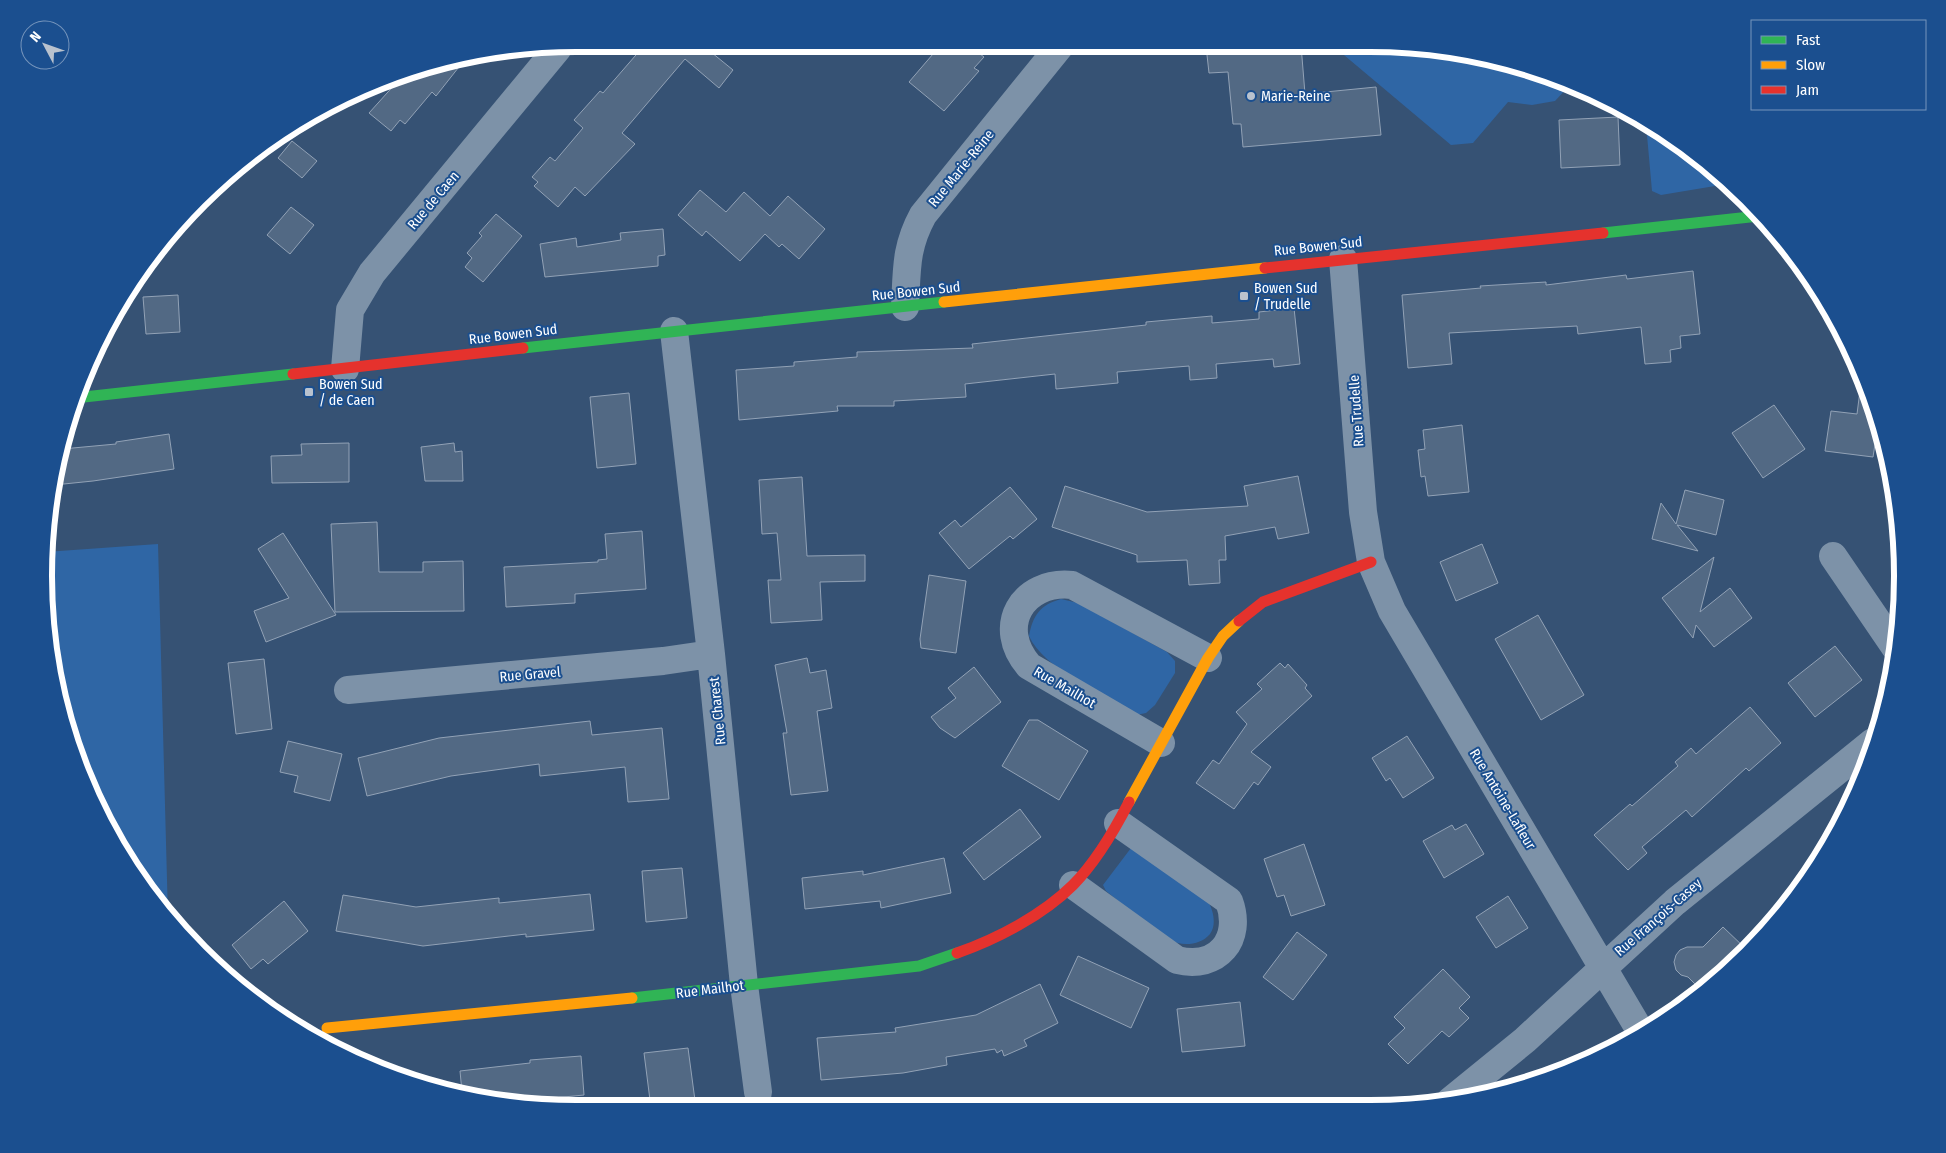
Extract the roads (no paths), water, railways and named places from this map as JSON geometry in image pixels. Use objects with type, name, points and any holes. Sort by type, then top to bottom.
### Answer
[{"type":"street","name":"Rue Marie-Reine","points":[[905,307],[908,251],[913,234],[923,215],[1055,52]]},
{"type":"street","name":"Rue de Caen","points":[[345,369],[350,310],[358,294],[372,273],[554,53]]},
{"type":"street","name":"Rue Bowen Sud","points":[[84,397],[674,331],[1750,217]]},
{"type":"street","name":"Rue Trudelle","points":[[1343,259],[1363,512],[1371,562]]},
{"type":"street","name":"Rue Charest","points":[[674,331],[711,654],[744,985],[758,1092]]},
{"type":"street","points":[[1833,556],[1890,639]]},
{"type":"street","name":"Rue Mailhot","points":[[326,1028],[919,966],[965,950],[1000,934],[1046,907],[1073,885],[1098,854],[1118,823],[1208,658],[1223,636],[1263,602],[1371,562]]},
{"type":"street","name":"Rue Antoine-Lafleur","points":[[1371,562],[1392,611],[1637,1026]]},
{"type":"street","name":"Rue Mailhot","points":[[1161,743],[1029,666],[1021,657],[1013,636],[1017,613],[1024,601],[1034,592],[1046,586],[1072,585],[1208,658]]},
{"type":"street","name":"Rue Gravel","points":[[348,690],[662,662],[711,654]]},
{"type":"street","name":"Rue François-Casey","points":[[1460,1092],[1525,1040],[1603,967],[1714,869],[1865,749]]},
{"type":"street","points":[[1073,885],[1177,960],[1190,963],[1201,962],[1213,958],[1226,946],[1234,928],[1234,914],[1229,901],[1118,823]]},
{"type":"place","name":"Marie-Reine","points":[[1251,96]]},
{"type":"place","name":"Bowen Sud / Trudelle","points":[[1244,296]]},
{"type":"place","name":"Bowen Sud / de Caen","points":[[309,392]]}]
